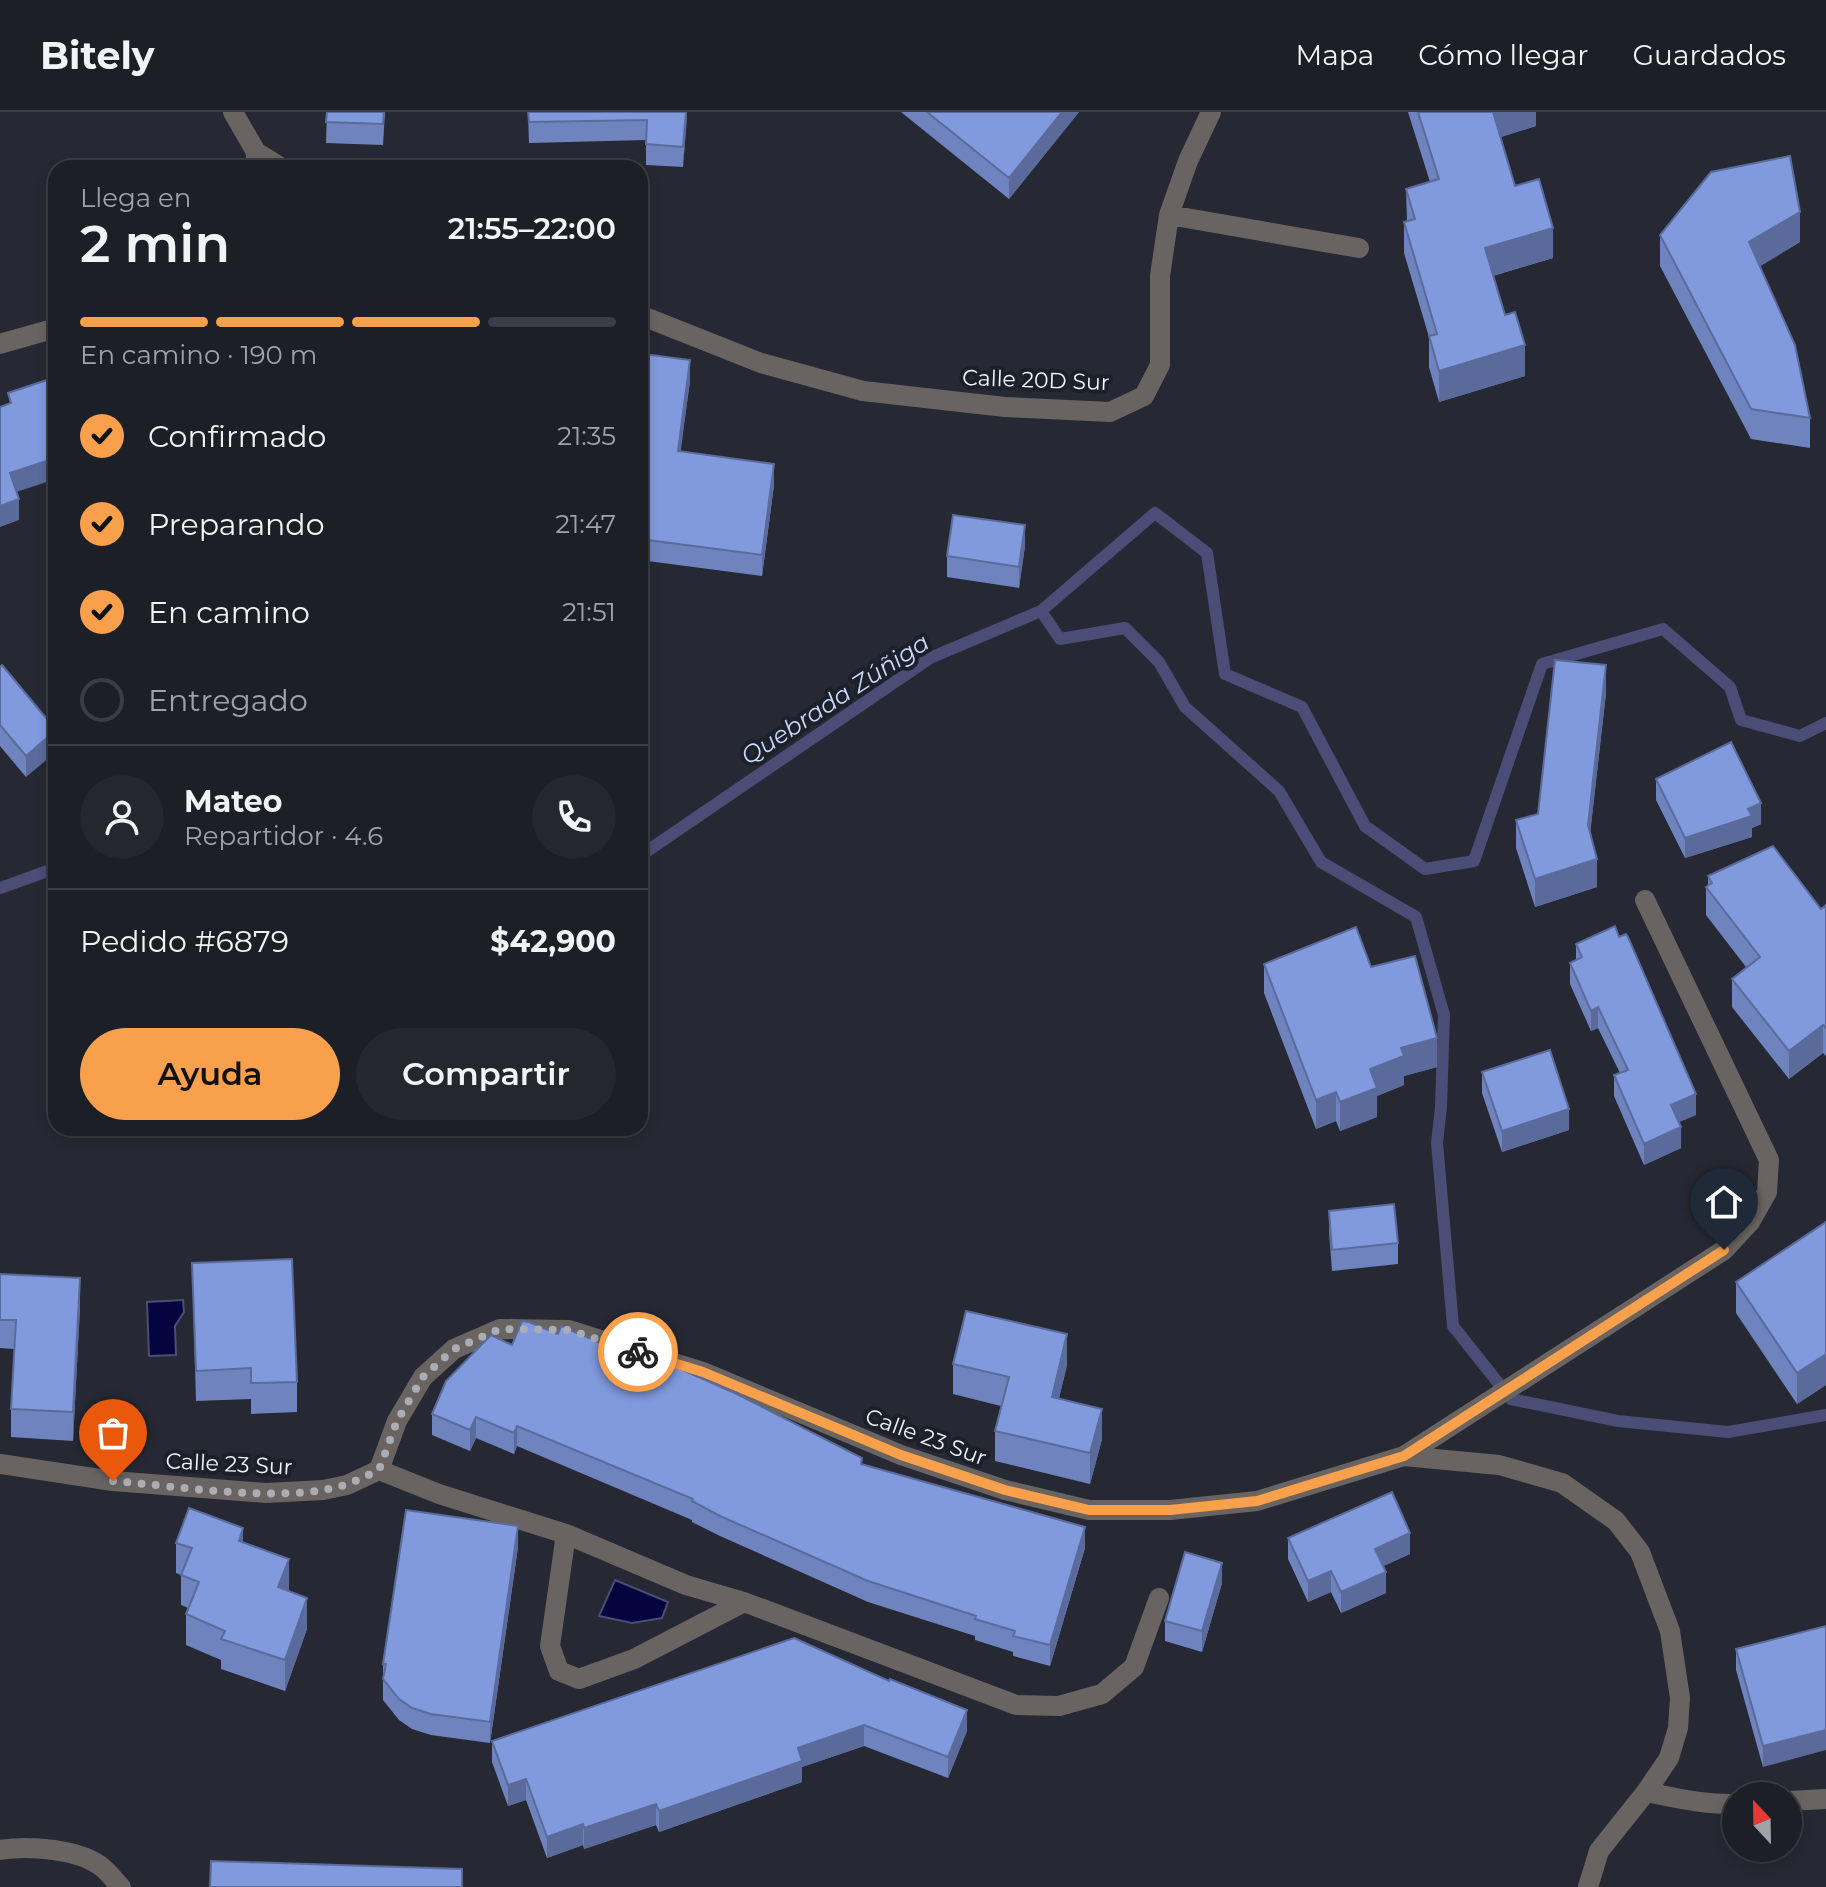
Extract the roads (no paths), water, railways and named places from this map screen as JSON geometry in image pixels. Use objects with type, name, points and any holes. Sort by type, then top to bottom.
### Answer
[{"type":"street","points":[[233,112],[256,160]]},
{"type":"street","name":"Calle 20D Sur","points":[[648,318],[761,363],[863,391],[1005,407],[1110,412],[1144,396],[1160,365],[1160,276],[1169,215],[1188,161],[1211,112]]},
{"type":"street","points":[[1169,215],[1359,248]]},
{"type":"street","points":[[0,344],[48,330]]},
{"type":"street","points":[[1404,1456],[1724,1250],[1750,1222],[1767,1192],[1769,1160],[1645,900]]},
{"type":"street","name":"Calle 23 Sur","points":[[0,1464],[113,1481],[266,1493],[323,1490],[347,1485],[379,1470],[397,1421],[423,1377],[454,1349],[500,1329],[569,1330],[703,1372],[901,1455],[1005,1490],[1089,1510],[1170,1510],[1257,1501],[1404,1456],[1499,1465],[1562,1483],[1616,1521],[1640,1552],[1670,1631],[1680,1698],[1678,1728],[1669,1758],[1599,1851],[1588,1887]]},
{"type":"street","points":[[379,1470],[439,1494],[566,1534],[686,1585],[744,1602],[1016,1705],[1059,1706],[1102,1694],[1134,1667],[1159,1598]]},
{"type":"street","points":[[566,1534],[550,1646],[559,1671],[579,1679],[634,1659],[744,1602]]},
{"type":"street","points":[[1646,1792],[1722,1805]]},
{"type":"street","points":[[1802,1800],[1826,1799]]},
{"type":"street","points":[[0,1850],[19,1847],[57,1849],[101,1866],[121,1887]]},
{"type":"waterway","name":"Quebrada Zúñiga","points":[[648,851],[930,658],[1041,611],[1155,513],[1207,553],[1225,674],[1302,707],[1365,826],[1425,869],[1474,861],[1542,664],[1663,629],[1730,687],[1741,720],[1800,736],[1826,723]]},
{"type":"waterway","points":[[1041,611],[1060,639],[1125,628],[1159,662],[1185,707],[1279,791],[1321,862],[1416,917],[1444,1015],[1437,1143],[1453,1326],[1511,1399],[1618,1421],[1728,1432],[1826,1415]]},
{"type":"waterway","name":"Quebrada Zúñiga","points":[[0,888],[48,871]]}]
